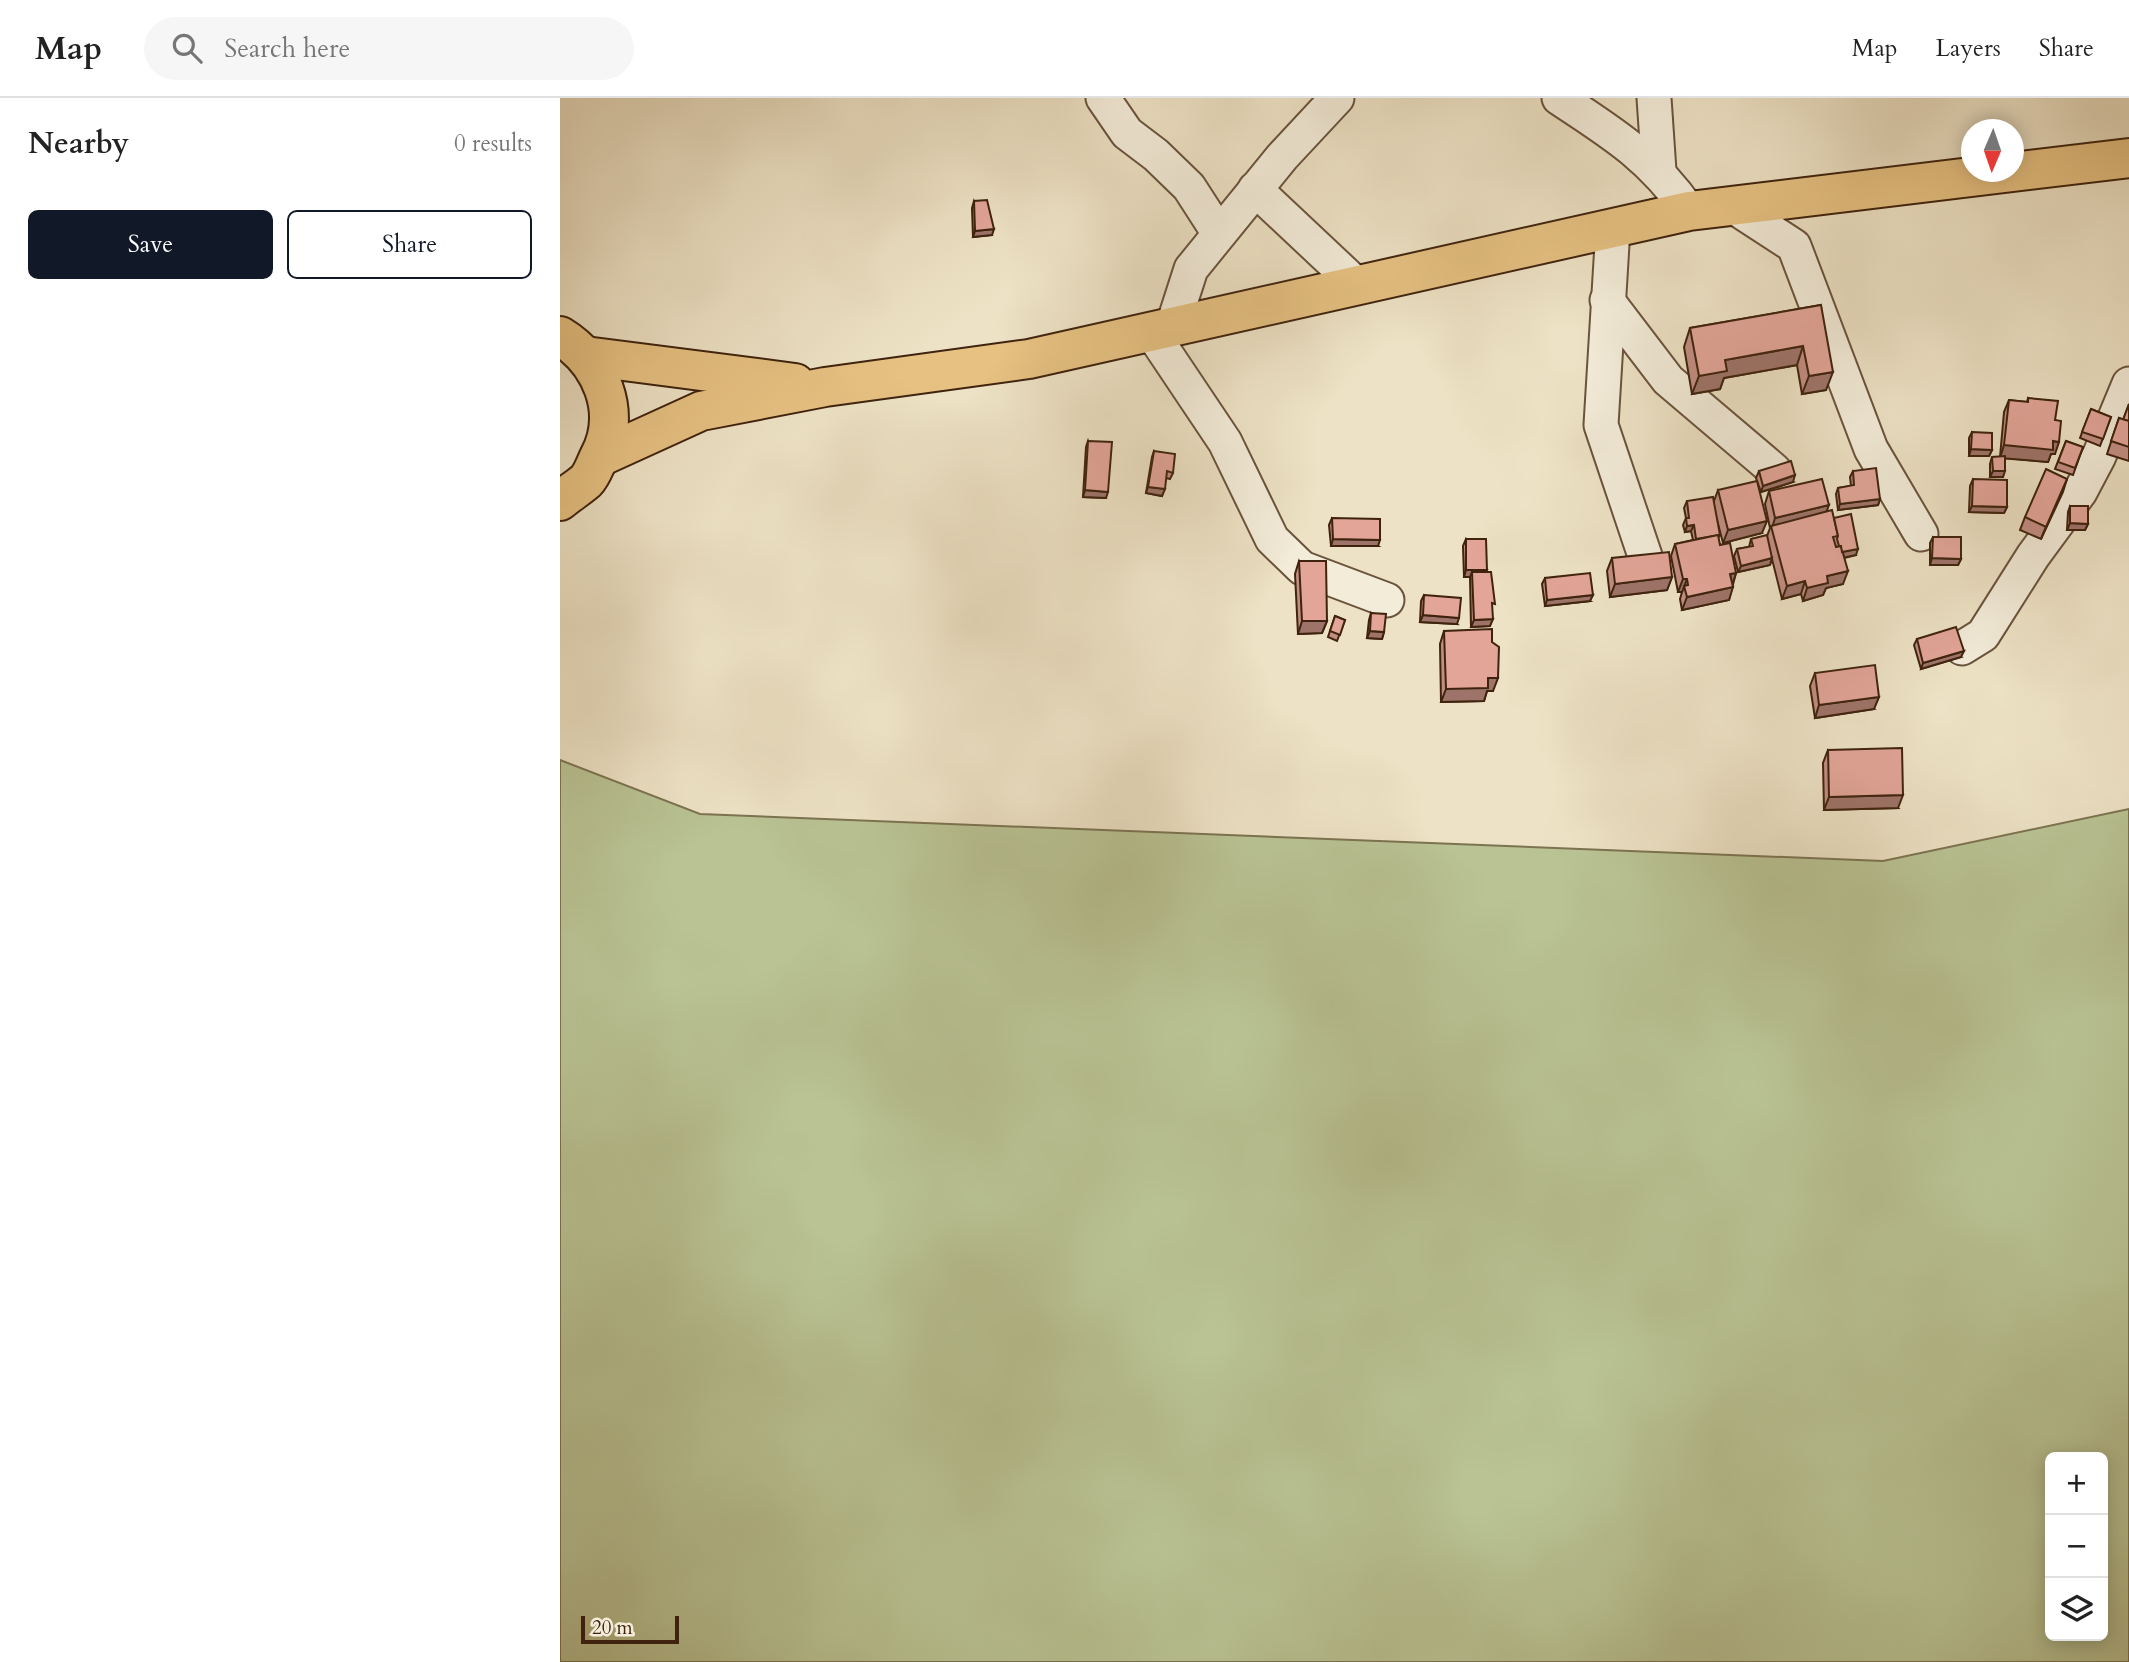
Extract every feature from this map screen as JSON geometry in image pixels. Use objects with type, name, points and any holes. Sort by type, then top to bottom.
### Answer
[{"type":"highway","points":[[600,457],[701,411],[825,387],[1029,359],[1689,211],[2129,158]]},
{"type":"highway","points":[[570,338],[825,387]]},
{"type":"highway","points":[[560,501],[588,479],[607,442],[609,402],[598,372],[570,338]]},
{"type":"street","points":[[1103,98],[1127,133],[1156,155],[1189,187],[1218,232]]},
{"type":"street","points":[[1337,98],[1218,232],[1191,269],[1161,328],[1224,442],[1272,539],[1302,568],[1387,600]]},
{"type":"street","points":[[1559,98],[1625,141],[1659,171],[1689,211]]},
{"type":"street","points":[[1654,98],[1659,171]]},
{"type":"street","points":[[1255,189],[1356,284]]},
{"type":"street","points":[[1734,207],[1794,246],[1871,449],[1921,534]]},
{"type":"street","points":[[1612,228],[1601,425],[1645,556]]},
{"type":"street","points":[[1607,300],[1668,380],[1774,470]]},
{"type":"street","points":[[1962,648],[1983,635],[2033,556],[2080,492],[2095,466],[2129,384]]},
{"type":"green space","points":[[560,760],[700,814],[1883,861],[2129,809],[2129,1662],[560,1662]]},
{"type":"building","points":[[987,200],[994,229],[975,231],[974,201]]},
{"type":"building","points":[[1821,305],[1833,372],[1809,376],[1803,346],[1725,360],[1727,371],[1699,376],[1690,328]]},
{"type":"building","points":[[2028,398],[2058,401],[2055,420],[2061,421],[2059,442],[2053,441],[2053,450],[2004,445],[2009,400],[2028,402]]},
{"type":"building","points":[[2129,404],[2129,421],[2123,420]]},
{"type":"building","points":[[2091,409],[2111,417],[2103,439],[2082,432]]},
{"type":"building","points":[[2119,418],[2129,421],[2129,447],[2111,441]]},
{"type":"building","points":[[1972,432],[1992,433],[1992,450],[1971,449]]},
{"type":"building","points":[[1088,441],[1112,442],[1108,492],[1085,490]]},
{"type":"building","points":[[2066,441],[2083,447],[2075,468],[2058,462]]},
{"type":"building","points":[[1154,451],[1175,454],[1173,473],[1167,471],[1165,489],[1148,487]]},
{"type":"building","points":[[2005,456],[2005,471],[1993,471],[1992,457]]},
{"type":"building","points":[[1791,461],[1795,475],[1763,486],[1759,471]]},
{"type":"building","points":[[1876,468],[1880,499],[1840,504],[1838,488],[1854,485],[1853,471]]},
{"type":"building","points":[[2046,469],[2067,479],[2046,527],[2025,517]]},
{"type":"building","points":[[1822,479],[1829,505],[1775,518],[1769,491]]},
{"type":"building","points":[[1973,479],[2007,480],[2007,507],[1972,506]]},
{"type":"building","points":[[1757,481],[1767,521],[1728,530],[1718,490]]},
{"type":"building","points":[[1713,497],[1720,535],[1696,539],[1694,525],[1687,526],[1687,501]]},
{"type":"building","points":[[2070,506],[2088,506],[2088,524],[2070,523]]},
{"type":"building","points":[[1832,510],[1838,536],[1833,537],[1836,547],[1841,546],[1848,571],[1827,576],[1828,583],[1807,588],[1805,581],[1787,586],[1771,526]]},
{"type":"building","points":[[1851,514],[1858,549],[1842,552],[1834,518]]},
{"type":"building","points":[[1332,518],[1380,519],[1380,540],[1333,539]]},
{"type":"building","points":[[1718,535],[1720,545],[1730,543],[1736,573],[1730,574],[1733,587],[1687,597],[1684,586],[1688,585],[1687,579],[1683,579],[1675,544]]},
{"type":"building","points":[[1767,535],[1772,558],[1741,566],[1737,549],[1753,546],[1751,539]]},
{"type":"building","points":[[1933,537],[1961,537],[1961,559],[1932,558]]},
{"type":"building","points":[[1466,539],[1486,539],[1487,570],[1466,570]]},
{"type":"building","points":[[1669,552],[1672,577],[1615,584],[1612,558]]},
{"type":"building","points":[[1299,561],[1326,561],[1327,621],[1302,621]]},
{"type":"building","points":[[1472,572],[1491,572],[1495,604],[1492,603],[1493,619],[1474,620]]},
{"type":"building","points":[[1590,573],[1593,595],[1547,600],[1545,578]]},
{"type":"building","points":[[1424,595],[1461,598],[1459,618],[1423,615]]},
{"type":"building","points":[[1371,613],[1386,614],[1384,632],[1370,631]]},
{"type":"building","points":[[1335,616],[1345,620],[1340,635],[1330,631]]},
{"type":"building","points":[[1956,627],[1964,651],[1923,663],[1917,639]]},
{"type":"building","points":[[1492,629],[1492,642],[1499,647],[1498,678],[1488,678],[1488,688],[1446,689],[1444,631]]},
{"type":"building","points":[[1875,665],[1879,697],[1819,705],[1815,673]]},
{"type":"building","points":[[1902,748],[1903,795],[1829,797],[1828,750]]}]
